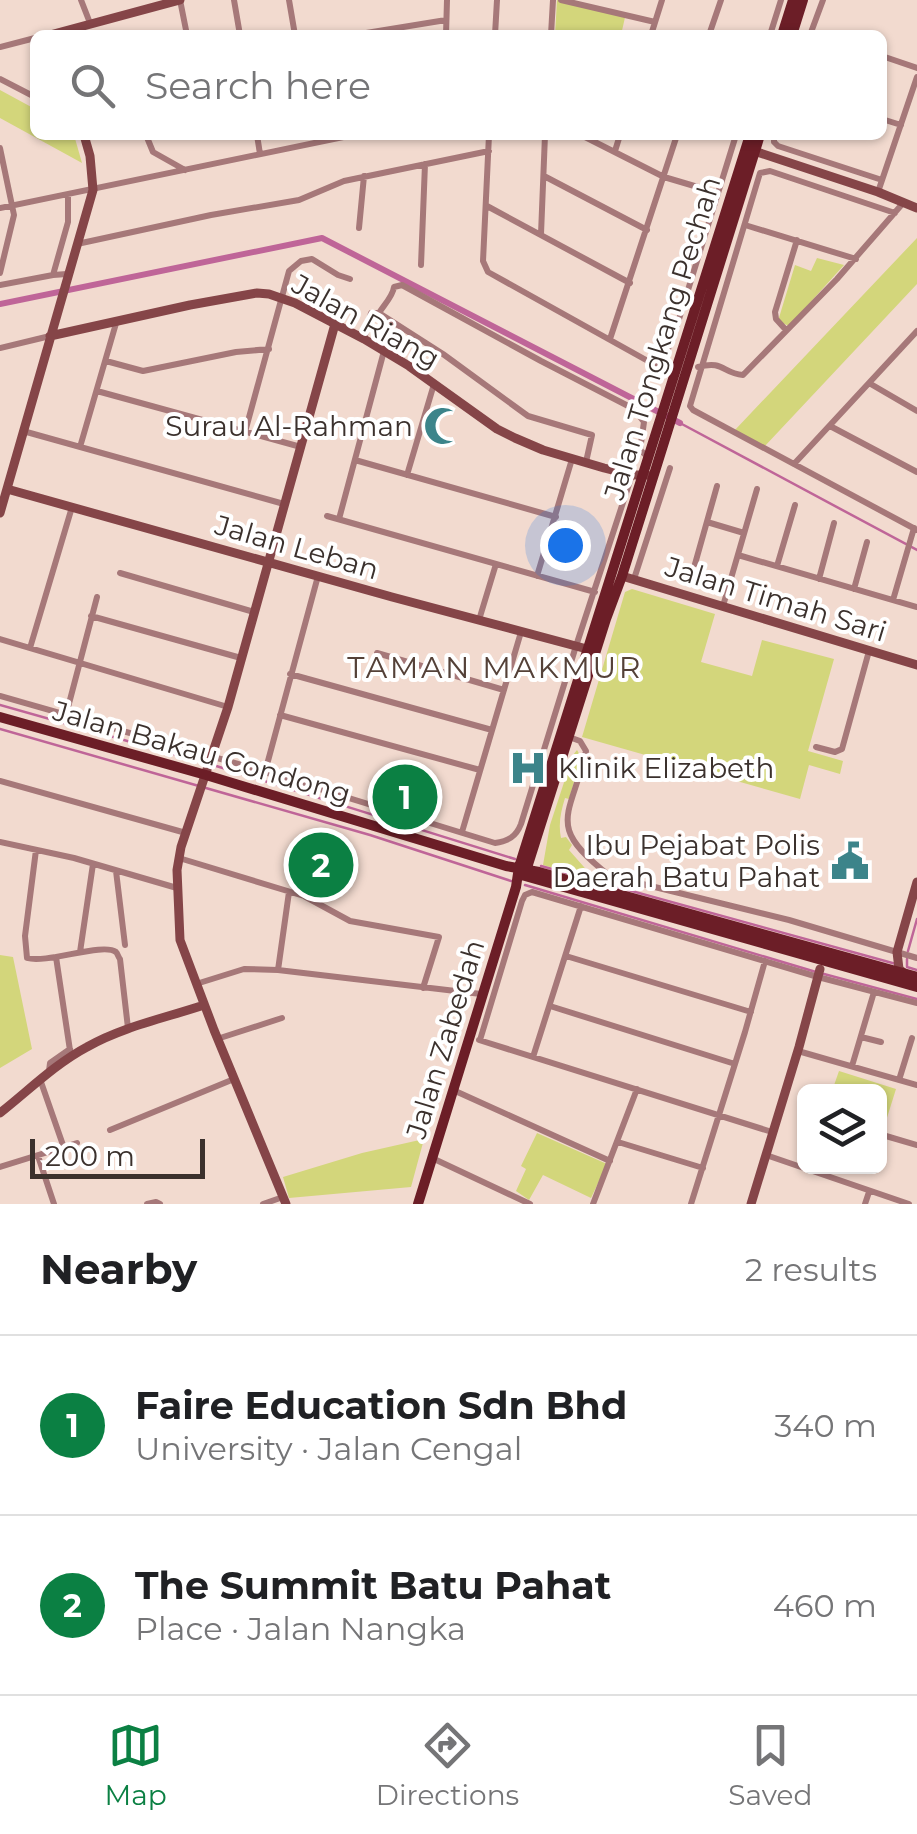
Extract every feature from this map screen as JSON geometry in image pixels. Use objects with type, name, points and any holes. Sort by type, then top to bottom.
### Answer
[{"type":"main road","points":[[784,30],[793,1]]},
{"type":"main road","points":[[792,30],[793,1]]},
{"type":"main road","name":"Jalan Tongkang Pechah","points":[[671,399],[687,368],[750,140]]},
{"type":"main road","name":"Jalan Tongkang Pechah","points":[[516,887],[622,576],[671,399],[673,375],[757,140]]},
{"type":"main road","name":"Jalan Tongkang Pechah","points":[[522,871],[581,647],[620,547],[638,475],[652,463]]},
{"type":"main road","points":[[600,594],[611,591],[616,578],[622,576],[620,547]]},
{"type":"main road","points":[[581,647],[593,646],[601,620],[607,616]]},
{"type":"main road","name":"Jalan Bakau Condong","points":[[0,718],[206,773],[522,871],[917,986]]},
{"type":"main road","points":[[539,872],[535,866],[542,816]]},
{"type":"main road","name":"Jalan Bakau Condong","points":[[522,871],[676,902],[917,977]]},
{"type":"main road","name":"Jalan Zabedah","points":[[418,1204],[452,1089],[474,1038],[481,994],[516,887]]},
{"type":"street","points":[[81,0],[90,22]]},
{"type":"street","points":[[64,30],[136,5],[180,0],[187,30]]},
{"type":"street","points":[[234,0],[239,30]]},
{"type":"street","points":[[289,0],[295,30]]},
{"type":"street","points":[[446,30],[447,0]]},
{"type":"street","points":[[495,30],[497,0]]},
{"type":"street","points":[[552,30],[557,0],[655,22]]},
{"type":"street","points":[[653,30],[662,0]]},
{"type":"street","points":[[712,30],[721,0]]},
{"type":"street","points":[[812,30],[823,0]]},
{"type":"street","points":[[773,30],[793,1]]},
{"type":"street","points":[[385,30],[446,20]]},
{"type":"street","points":[[0,48],[30,39]]},
{"type":"street","points":[[887,58],[917,68]]},
{"type":"street","points":[[878,192],[917,76]]},
{"type":"street","points":[[0,79],[30,94]]},
{"type":"street","points":[[908,104],[917,107]]},
{"type":"street","points":[[887,121],[901,125]]},
{"type":"street","points":[[0,514],[93,190],[85,140]]},
{"type":"street","points":[[148,140],[153,152],[186,171]]},
{"type":"street","points":[[258,140],[260,154]]},
{"type":"street","points":[[0,208],[186,171],[311,140]]},
{"type":"street","points":[[490,140],[483,261],[488,272],[673,375]]},
{"type":"street","points":[[540,234],[546,140]]},
{"type":"street","points":[[592,140],[664,177],[718,193]]},
{"type":"street","points":[[615,151],[618,140]]},
{"type":"street","points":[[610,339],[675,140]]},
{"type":"street","points":[[661,368],[734,140]]},
{"type":"street","points":[[774,140],[778,146],[882,180]]},
{"type":"street","points":[[0,148],[14,215],[0,273]]},
{"type":"street","points":[[750,150],[917,208]]},
{"type":"street","points":[[76,244],[298,200],[364,176],[489,151]]},
{"type":"street","points":[[421,265],[425,164]]},
{"type":"street","points":[[893,600],[916,529],[690,406],[758,177],[765,170],[896,213]]},
{"type":"street","points":[[359,228],[364,176]]},
{"type":"street","points":[[544,176],[646,230]]},
{"type":"street","points":[[53,274],[68,222],[68,195]]},
{"type":"street","points":[[687,368],[713,364],[743,376],[856,259],[904,202]]},
{"type":"street","points":[[488,206],[630,283]]},
{"type":"street","points":[[745,225],[856,259]]},
{"type":"street","points":[[786,330],[776,319],[776,312],[797,240]]},
{"type":"street","points":[[245,432],[290,271],[301,261],[318,261],[338,276],[350,279]]},
{"type":"street","points":[[0,285],[53,274],[66,279]]},
{"type":"street","points":[[379,314],[394,287],[402,286],[634,409],[644,422],[640,452],[652,463]]},
{"type":"street","name":"Jalan Riang","points":[[50,336],[257,293],[282,298],[364,339],[515,438],[638,475]]},
{"type":"street","points":[[364,339],[371,313],[379,314],[528,416],[592,435],[586,462]]},
{"type":"street","points":[[80,447],[118,320]]},
{"type":"street","points":[[263,1204],[284,1200],[180,940],[179,858],[228,707],[335,324]]},
{"type":"street","points":[[794,464],[917,332]]},
{"type":"street","points":[[0,348],[50,336]]},
{"type":"street","points":[[106,361],[143,371],[269,349]]},
{"type":"street","points":[[339,519],[384,352]]},
{"type":"street","points":[[407,475],[434,383]]},
{"type":"street","points":[[869,383],[917,411]]},
{"type":"street","points":[[97,391],[301,448]]},
{"type":"street","points":[[830,426],[917,472]]},
{"type":"street","points":[[23,431],[284,504]]},
{"type":"street","points":[[537,576],[572,458]]},
{"type":"street","points":[[355,460],[556,517]]},
{"type":"street","points":[[634,580],[670,468]]},
{"type":"street","points":[[327,516],[600,594],[638,475]]},
{"type":"street","points":[[695,564],[718,486]]},
{"type":"street","name":"Jalan Leban","points":[[7,489],[581,647]]},
{"type":"street","points":[[723,606],[757,489]]},
{"type":"street","points":[[777,566],[795,505]]},
{"type":"street","points":[[30,648],[72,506]]},
{"type":"street","points":[[707,522],[744,533]]},
{"type":"street","points":[[819,578],[834,523]]},
{"type":"street","points":[[854,589],[866,542]]},
{"type":"street","points":[[738,554],[917,607]]},
{"type":"street","points":[[479,620],[496,564]]},
{"type":"street","points":[[120,573],[254,612]]},
{"type":"street","points":[[264,772],[318,576]]},
{"type":"street","name":"Jalan Timah Sari","points":[[622,576],[917,665]]},
{"type":"street","points":[[66,715],[97,597]]},
{"type":"street","points":[[92,616],[241,658]]},
{"type":"street","points":[[462,832],[521,631]]},
{"type":"street","points":[[0,640],[228,707]]},
{"type":"street","points":[[0,696],[66,715],[206,773],[264,772],[495,843],[518,833],[581,647]]},
{"type":"street","points":[[816,746],[835,752],[842,750],[869,651]]},
{"type":"street","points":[[376,653],[504,690]]},
{"type":"street","points":[[290,674],[492,730]]},
{"type":"street","points":[[280,714],[480,770]]},
{"type":"street","points":[[568,737],[580,741],[586,751],[567,814],[569,834],[594,864],[610,876],[676,902],[774,916],[916,958]]},
{"type":"street","points":[[0,781],[186,833]]},
{"type":"street","points":[[0,842],[177,888]]},
{"type":"street","points":[[36,850],[25,954],[31,960],[112,950],[120,960],[128,1030]]},
{"type":"street","points":[[179,858],[304,896],[350,920],[439,937],[422,988]]},
{"type":"street","points":[[80,952],[93,864]]},
{"type":"street","points":[[116,871],[125,945]]},
{"type":"street","points":[[902,971],[899,954],[917,882]]},
{"type":"street","points":[[278,970],[289,892]]},
{"type":"street","points":[[772,1132],[474,1038],[525,895],[532,892],[917,1003]]},
{"type":"street","points":[[533,1057],[581,906]]},
{"type":"street","points":[[566,956],[751,1012]]},
{"type":"street","points":[[756,1203],[772,1132],[819,973],[808,956]]},
{"type":"street","points":[[56,958],[70,1053]]},
{"type":"street","points":[[690,1204],[765,961]]},
{"type":"street","points":[[819,973],[843,966]]},
{"type":"street","points":[[196,984],[244,969],[278,970],[481,994]]},
{"type":"street","points":[[852,1066],[874,992]]},
{"type":"street","points":[[0,1113],[41,1082],[70,1053],[204,1006]]},
{"type":"street","points":[[550,1006],[735,1064]]},
{"type":"street","points":[[217,1038],[282,1018]]},
{"type":"street","points":[[861,1037],[881,1042]]},
{"type":"street","points":[[899,1080],[912,1038]]},
{"type":"street","points":[[798,1051],[917,1086]]},
{"type":"street","points":[[110,1130],[234,1079]]},
{"type":"street","points":[[41,1082],[64,1148]]},
{"type":"street","points":[[452,1089],[610,1161]]},
{"type":"street","points":[[593,1204],[637,1089]]},
{"type":"street","points":[[887,1136],[917,1145]]},
{"type":"street","points":[[618,1142],[702,1168]]},
{"type":"street","points":[[0,1167],[77,1143]]},
{"type":"street","points":[[38,1156],[54,1204]]},
{"type":"street","points":[[766,1156],[910,1204]]},
{"type":"street","points":[[432,1158],[530,1204]]},
{"type":"street","points":[[865,1204],[869,1192]]},
{"type":"street","points":[[147,1204],[160,1204]]},
{"type":"green space","points":[[557,0],[626,13],[622,30],[555,30]]},
{"type":"green space","points":[[0,90],[30,106],[30,134],[0,118]]},
{"type":"green space","points":[[40,140],[75,140],[82,163]]},
{"type":"green space","points":[[917,238],[917,284],[764,447],[734,431]]},
{"type":"green space","points":[[817,258],[844,265],[789,326],[778,321],[795,265],[811,271]]},
{"type":"green space","points":[[632,589],[715,614],[701,662],[752,676],[762,640],[834,659],[808,751],[843,761],[840,774],[809,765],[800,799],[582,737],[625,592]]},
{"type":"green space","points":[[577,750],[581,757],[569,799],[565,798],[562,808],[561,838],[566,837],[572,845],[569,850],[591,875],[595,872],[609,884],[543,865],[550,825]]},
{"type":"green space","points":[[0,955],[13,957],[32,1049],[0,1068]]},
{"type":"green space","points":[[839,1071],[880,1084],[834,1084]]},
{"type":"green space","points":[[887,1086],[896,1089],[887,1118]]},
{"type":"green space","points":[[537,1133],[607,1164],[591,1198],[543,1175],[529,1200],[516,1191],[526,1169],[521,1166]]},
{"type":"green space","points":[[424,1139],[411,1187],[289,1198],[283,1177]]},
{"type":"waterway","points":[[0,304],[322,238],[680,423]]},
{"type":"waterway","points":[[680,423],[917,550]]},
{"type":"waterway","points":[[0,705],[205,763]]},
{"type":"waterway","points":[[0,729],[370,835],[511,881]]},
{"type":"waterway","points":[[213,765],[515,859]]},
{"type":"waterway","points":[[541,866],[896,964]]},
{"type":"waterway","points":[[525,885],[816,972]]},
{"type":"waterway","points":[[908,951],[917,919]]},
{"type":"waterway","points":[[907,959],[907,967],[917,970]]},
{"type":"waterway","points":[[824,974],[917,999]]},
{"type":"place","name":"Surau Al-Rahman","points":[[443,426]]},
{"type":"place","name":"Klinik Elizabeth","points":[[528,768]]},
{"type":"place","name":"Faire Education Sdn Bhd","points":[[405,797]]},
{"type":"place","name":"Ibu Pejabat Polis Daerah Batu Pahat","points":[[850,861]]},
{"type":"place","name":"The Summit Batu Pahat","points":[[321,865]]},
{"type":"district","name":"TAMAN MAKMUR","points":[[495,668]]}]
